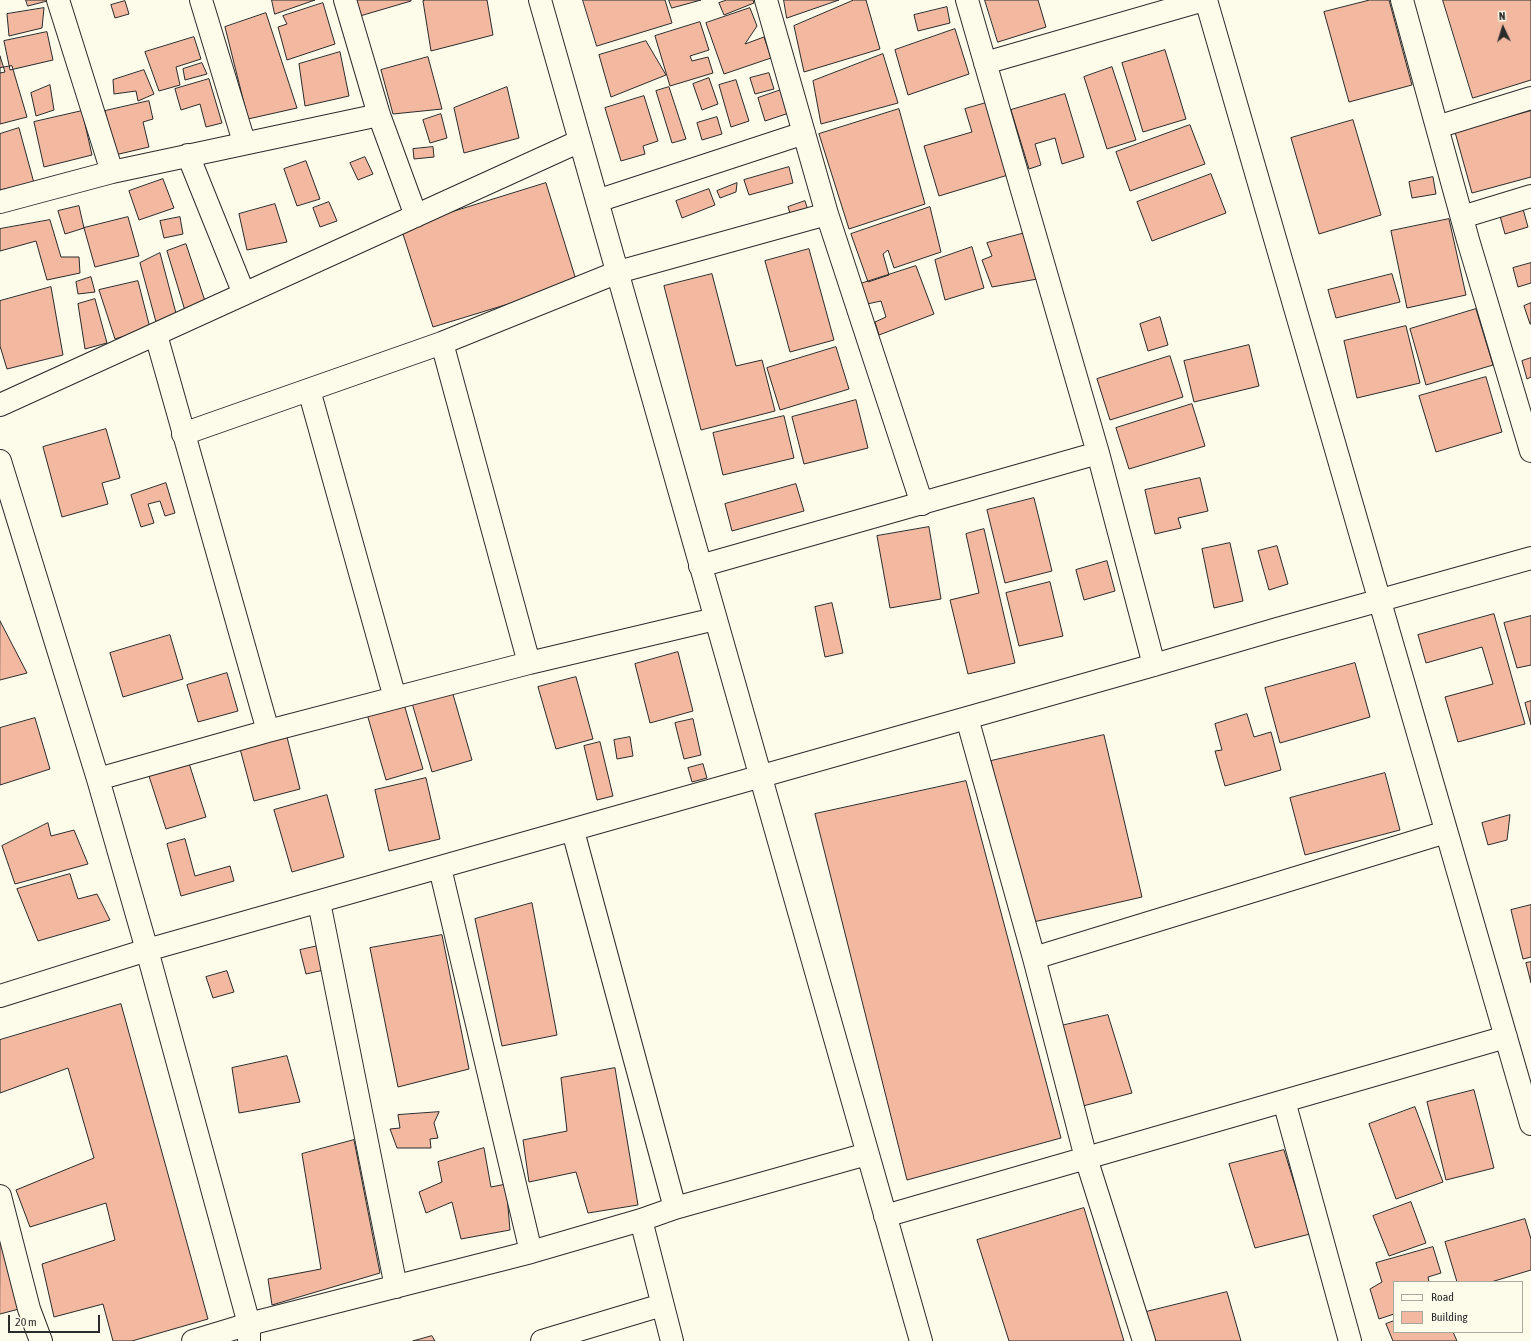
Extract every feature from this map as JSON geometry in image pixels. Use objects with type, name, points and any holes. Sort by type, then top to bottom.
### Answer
[{"type":"street","points":[[58,0],[112,172]]},
{"type":"street","points":[[201,0],[244,142]]},
{"type":"street","points":[[345,0],[379,115],[416,216]]},
{"type":"street","points":[[540,0],[885,1216],[922,1341]]},
{"type":"street","points":[[766,0],[827,214],[922,504]]},
{"type":"street","points":[[967,0],[1098,453],[1154,665]]},
{"type":"street","points":[[985,63],[1205,0],[1531,1124]]},
{"type":"street","points":[[1402,0],[1462,217],[1525,407],[1531,451]]},
{"type":"street","points":[[1437,127],[1531,98]]},
{"type":"street","points":[[0,202],[112,172],[188,154],[379,115]]},
{"type":"street","points":[[596,201],[804,133]]},
{"type":"street","points":[[0,405],[580,141]]},
{"type":"street","points":[[188,154],[244,294]]},
{"type":"street","points":[[1462,217],[1531,196]]},
{"type":"street","points":[[184,434],[442,343],[618,272],[827,214]]},
{"type":"street","points":[[156,335],[268,731]]},
{"type":"street","points":[[442,343],[529,663]]},
{"type":"street","points":[[309,390],[395,698]]},
{"type":"street","points":[[700,566],[1098,453]]},
{"type":"street","points":[[0,461],[98,779],[147,950],[249,1332]]},
{"type":"street","points":[[0,996],[147,950],[573,831],[760,776],[1531,558]]},
{"type":"street","points":[[98,779],[268,731],[529,663],[715,619]]},
{"type":"street","points":[[967,718],[1034,958],[1086,1158],[1144,1341]]},
{"type":"street","points":[[573,831],[675,1208]]},
{"type":"street","points":[[1034,958],[1446,832]]},
{"type":"street","points":[[440,868],[531,1252]]},
{"type":"street","points":[[319,902],[396,1287]]},
{"type":"street","points":[[885,1216],[1506,1037]]},
{"type":"street","points":[[1284,1101],[1350,1341]]},
{"type":"street","points":[[193,1341],[249,1332],[396,1287],[531,1252],[641,1220],[675,1208],[868,1154]]},
{"type":"street","points":[[0,1196],[29,1309],[41,1341]]},
{"type":"street","points":[[641,1220],[672,1341]]},
{"type":"street","points":[[542,1341],[662,1305]]},
{"type":"building","points":[[26,0],[46,0],[47,1],[28,6]]},
{"type":"building","points":[[272,0],[315,0],[275,14]]},
{"type":"building","points":[[355,0],[411,0],[411,1],[360,16]]},
{"type":"building","points":[[487,0],[493,35],[431,51],[423,1]]},
{"type":"building","points":[[583,0],[665,0],[672,23],[597,46]]},
{"type":"building","points":[[669,0],[701,0],[672,8]]},
{"type":"building","points":[[727,0],[753,0],[754,3],[724,15],[719,3]]},
{"type":"building","points":[[784,0],[839,0],[787,18]]},
{"type":"building","points":[[854,0],[866,0],[880,49],[804,72],[794,26]]},
{"type":"building","points":[[985,0],[1038,0],[1046,27],[998,42]]},
{"type":"building","points":[[1370,0],[1389,0],[1412,85],[1349,102],[1324,12]]},
{"type":"building","points":[[1443,0],[1531,0],[1531,80],[1473,98]]},
{"type":"building","points":[[125,1],[129,14],[115,18],[111,5]]},
{"type":"building","points":[[323,3],[335,44],[287,60],[278,27],[287,24],[283,16]]},
{"type":"building","points":[[947,7],[950,23],[918,31],[914,15]]},
{"type":"building","points":[[44,8],[42,28],[9,36],[7,14]]},
{"type":"building","points":[[750,8],[757,26],[745,44],[764,37],[771,58],[724,74],[706,23]]},
{"type":"building","points":[[266,13],[297,108],[248,119],[225,27]]},
{"type":"building","points":[[700,22],[709,50],[690,56],[692,61],[708,57],[713,73],[670,86],[655,36]]},
{"type":"building","points":[[955,29],[969,74],[908,95],[895,50]]},
{"type":"building","points":[[47,32],[53,60],[10,70],[4,41]]},
{"type":"building","points":[[194,37],[201,59],[176,67],[180,85],[159,91],[145,52]]},
{"type":"building","points":[[646,41],[666,75],[611,97],[599,55]]},
{"type":"building","points":[[1165,50],[1186,119],[1143,132],[1122,63]]},
{"type":"building","points":[[340,52],[349,96],[305,106],[299,64]]},
{"type":"building","points":[[883,54],[898,103],[821,124],[813,81]]},
{"type":"building","points":[[0,56],[5,72],[0,73]]},
{"type":"building","points":[[428,57],[442,109],[393,114],[381,70]]},
{"type":"building","points":[[202,63],[207,74],[185,80],[183,69]]},
{"type":"building","points":[[12,66],[27,117],[0,124],[0,68]]},
{"type":"building","points":[[1112,67],[1136,140],[1107,149],[1084,77]]},
{"type":"building","points":[[144,70],[154,94],[138,101],[136,91],[114,94],[113,80]]},
{"type":"building","points":[[769,73],[774,89],[755,94],[750,78]]},
{"type":"building","points":[[709,78],[718,104],[702,110],[693,84]]},
{"type":"building","points":[[209,79],[222,123],[206,127],[200,104],[181,110],[175,89]]},
{"type":"building","points":[[736,80],[749,121],[731,127],[719,85]]},
{"type":"building","points":[[50,85],[54,110],[36,116],[31,93]]},
{"type":"building","points":[[507,87],[519,138],[464,153],[454,108]]},
{"type":"building","points":[[669,87],[686,139],[672,143],[656,91]]},
{"type":"building","points":[[781,90],[789,113],[765,121],[758,98]]},
{"type":"building","points":[[1065,94],[1084,157],[1062,164],[1055,138],[1035,144],[1041,165],[1029,169],[1011,110]]},
{"type":"building","points":[[644,96],[658,141],[643,146],[645,154],[621,161],[605,108]]},
{"type":"building","points":[[149,101],[153,119],[143,122],[149,147],[115,155],[105,111]]},
{"type":"building","points":[[986,103],[1008,175],[939,196],[924,146],[972,132],[965,109]]},
{"type":"building","points":[[899,109],[925,204],[849,229],[819,134]]},
{"type":"building","points":[[82,111],[92,155],[44,167],[34,122]]},
{"type":"building","points":[[1531,111],[1531,177],[1472,193],[1455,132]]},
{"type":"building","points":[[441,114],[447,138],[430,143],[423,120]]},
{"type":"building","points":[[717,117],[722,134],[702,140],[697,123]]},
{"type":"building","points":[[1353,120],[1381,215],[1319,234],[1291,138]]},
{"type":"building","points":[[1190,125],[1205,164],[1130,191],[1116,152]]},
{"type":"building","points":[[19,128],[34,183],[0,190],[0,134]]},
{"type":"building","points":[[433,147],[434,157],[414,159],[413,149]]},
{"type":"building","points":[[365,157],[373,174],[358,180],[350,163]]},
{"type":"building","points":[[306,161],[320,199],[297,206],[284,169]]},
{"type":"building","points":[[789,167],[793,183],[749,195],[744,180]]},
{"type":"building","points":[[1211,174],[1226,213],[1152,241],[1137,202]]},
{"type":"building","points":[[1433,177],[1436,194],[1412,198],[1409,182]]},
{"type":"building","points":[[163,179],[174,208],[139,220],[129,191]]},
{"type":"building","points":[[546,183],[577,283],[433,327],[401,228]]},
{"type":"building","points":[[737,183],[736,192],[720,198],[717,191]]},
{"type":"building","points":[[709,189],[715,205],[682,218],[676,201]]},
{"type":"building","points":[[805,201],[809,213],[792,219],[788,207]]},
{"type":"building","points":[[329,202],[337,221],[320,227],[313,208]]},
{"type":"building","points":[[275,204],[287,242],[247,250],[239,214]]},
{"type":"building","points":[[79,206],[84,228],[65,234],[58,211]]},
{"type":"building","points":[[930,207],[941,252],[894,268],[888,250],[883,254],[889,275],[868,282],[851,234]]},
{"type":"building","points":[[1523,209],[1528,227],[1505,234],[1500,216]]},
{"type":"building","points":[[128,217],[139,256],[95,267],[84,228]]},
{"type":"building","points":[[180,217],[183,234],[164,238],[160,221]]},
{"type":"building","points":[[1449,219],[1466,295],[1407,308],[1391,231]]},
{"type":"building","points":[[50,220],[61,257],[79,257],[80,273],[47,280],[36,241],[0,251],[0,229]]},
{"type":"building","points":[[1029,232],[1043,278],[992,287],[982,260],[992,256],[987,243]]},
{"type":"building","points":[[186,244],[206,304],[186,314],[167,251]]},
{"type":"building","points":[[972,247],[984,288],[945,300],[935,260]]},
{"type":"building","points":[[809,249],[834,340],[790,352],[765,261]]},
{"type":"building","points":[[160,253],[177,317],[156,322],[140,263]]},
{"type":"building","points":[[1531,263],[1531,283],[1518,287],[1513,268]]},
{"type":"building","points":[[916,266],[934,314],[879,335],[875,322],[886,317],[881,301],[867,304],[860,284]]},
{"type":"building","points":[[712,274],[736,366],[762,360],[775,411],[701,430],[664,286]]},
{"type":"building","points":[[1392,274],[1400,302],[1336,318],[1328,290]]},
{"type":"building","points":[[91,277],[95,292],[78,294],[76,282]]},
{"type":"building","points":[[138,281],[150,328],[115,339],[99,290]]},
{"type":"building","points":[[51,287],[63,355],[7,369],[0,346],[0,301]]},
{"type":"building","points":[[95,299],[107,343],[85,349],[78,304]]},
{"type":"building","points":[[1531,303],[1531,324],[1530,324],[1524,306]]},
{"type":"building","points":[[1476,309],[1493,365],[1426,385],[1410,329]]},
{"type":"building","points":[[1160,317],[1168,345],[1148,351],[1140,324]]},
{"type":"building","points":[[1406,326],[1420,383],[1357,398],[1344,341]]},
{"type":"building","points":[[1249,345],[1259,386],[1194,402],[1184,361]]},
{"type":"building","points":[[836,347],[849,389],[780,410],[767,368]]},
{"type":"building","points":[[1170,356],[1183,397],[1110,420],[1097,379]]},
{"type":"building","points":[[1531,358],[1531,377],[1527,379],[1522,361]]},
{"type":"building","points":[[1486,377],[1502,432],[1436,452],[1419,396]]},
{"type":"building","points":[[856,400],[868,448],[804,464],[792,417]]},
{"type":"building","points":[[1192,404],[1205,446],[1129,469],[1116,428]]},
{"type":"building","points":[[784,416],[794,458],[723,475],[713,433]]},
{"type":"building","points":[[106,429],[120,478],[102,483],[108,504],[62,517],[43,447]]},
{"type":"building","points":[[1200,478],[1208,511],[1178,518],[1181,528],[1155,534],[1145,490]]},
{"type":"building","points":[[166,483],[175,513],[165,516],[160,501],[148,504],[154,523],[141,527],[131,495]]},
{"type":"building","points":[[796,484],[804,511],[732,531],[725,504]]},
{"type":"building","points":[[1034,498],[1052,571],[1005,583],[987,510]]},
{"type":"building","points":[[929,527],[941,599],[890,608],[877,536]]},
{"type":"building","points":[[984,529],[1015,663],[968,674],[950,600],[979,593],[966,534]]},
{"type":"building","points":[[1230,543],[1243,601],[1214,608],[1202,549]]},
{"type":"building","points":[[1277,546],[1288,584],[1269,590],[1258,551]]},
{"type":"building","points":[[1107,561],[1115,591],[1084,600],[1076,570]]},
{"type":"building","points":[[1050,582],[1063,636],[1019,646],[1006,593]]},
{"type":"building","points":[[832,603],[843,653],[825,657],[815,607]]},
{"type":"building","points":[[1494,614],[1525,724],[1458,742],[1445,697],[1493,684],[1482,647],[1426,663],[1418,635]]},
{"type":"building","points":[[1531,616],[1531,665],[1517,668],[1504,623]]},
{"type":"building","points":[[0,621],[27,673],[0,680]]},
{"type":"building","points":[[170,635],[183,679],[123,697],[110,653]]},
{"type":"building","points":[[678,652],[693,711],[650,723],[635,664]]},
{"type":"building","points":[[1355,663],[1370,717],[1280,743],[1265,688]]},
{"type":"building","points":[[227,673],[238,711],[198,722],[187,685]]},
{"type":"building","points":[[576,677],[593,739],[556,749],[538,687]]},
{"type":"building","points":[[452,691],[472,760],[432,772],[412,703]]},
{"type":"building","points":[[1531,701],[1531,725],[1525,703]]},
{"type":"building","points":[[404,704],[423,769],[386,780],[367,714]]},
{"type":"building","points":[[1247,714],[1254,737],[1271,732],[1281,770],[1225,786],[1215,751],[1222,750],[1215,724]]},
{"type":"building","points":[[35,718],[50,769],[0,785],[0,728]]},
{"type":"building","points":[[693,719],[701,755],[684,759],[675,723]]},
{"type":"building","points":[[286,733],[300,789],[254,801],[239,745]]},
{"type":"building","points":[[1104,735],[1142,897],[1029,923],[991,761]]},
{"type":"building","points":[[630,737],[633,756],[617,759],[614,740]]},
{"type":"building","points":[[600,742],[613,796],[597,800],[584,746]]},
{"type":"building","points":[[188,760],[206,817],[166,829],[148,773]]},
{"type":"building","points":[[703,764],[707,778],[692,782],[688,768]]},
{"type":"building","points":[[1385,773],[1400,830],[1305,855],[1290,798]]},
{"type":"building","points":[[426,778],[440,839],[389,851],[375,790]]},
{"type":"building","points":[[966,781],[1061,1138],[907,1180],[815,814]]},
{"type":"building","points":[[327,795],[344,857],[292,872],[274,810]]},
{"type":"building","points":[[1510,815],[1507,840],[1488,845],[1482,823]]},
{"type":"building","points":[[48,823],[51,836],[74,830],[88,864],[15,884],[2,846]]},
{"type":"building","points":[[185,839],[195,876],[230,866],[234,881],[181,896],[167,844]]},
{"type":"building","points":[[70,874],[78,899],[97,894],[110,920],[38,941],[17,889]]},
{"type":"building","points":[[532,903],[557,1035],[502,1046],[475,919]]},
{"type":"building","points":[[1531,905],[1531,957],[1523,959],[1511,910]]},
{"type":"building","points":[[442,935],[469,1069],[398,1087],[370,948]]},
{"type":"building","points":[[318,946],[324,970],[306,974],[300,950]]},
{"type":"building","points":[[1531,962],[1531,983],[1526,963]]},
{"type":"building","points":[[227,971],[234,992],[213,998],[206,977]]},
{"type":"building","points":[[121,1004],[208,1319],[132,1341],[113,1341],[103,1304],[54,1317],[42,1264],[115,1240],[106,1203],[30,1227],[16,1190],[94,1158],[68,1068],[0,1093],[0,1040]]},
{"type":"building","points":[[1108,1015],[1132,1093],[1083,1106],[1052,1028]]},
{"type":"building","points":[[287,1056],[300,1102],[239,1113],[232,1068]]},
{"type":"building","points":[[615,1068],[638,1205],[588,1213],[576,1172],[529,1182],[523,1140],[567,1131],[561,1078]]},
{"type":"building","points":[[1474,1090],[1494,1168],[1446,1180],[1427,1102]]},
{"type":"building","points":[[1415,1107],[1443,1182],[1396,1199],[1369,1124]]},
{"type":"building","points":[[439,1112],[434,1123],[438,1138],[430,1139],[431,1148],[397,1148],[390,1129],[400,1128],[398,1115]]},
{"type":"building","points":[[354,1140],[380,1273],[272,1305],[268,1279],[321,1269],[302,1154]]},
{"type":"building","points":[[484,1148],[491,1187],[506,1184],[510,1230],[461,1239],[452,1202],[426,1213],[419,1192],[442,1182],[438,1162]]},
{"type":"building","points":[[1284,1150],[1310,1234],[1255,1248],[1229,1164]]},
{"type":"building","points":[[1411,1202],[1426,1243],[1389,1256],[1373,1216]]},
{"type":"building","points":[[1084,1208],[1124,1341],[1009,1341],[977,1240]]},
{"type":"building","points":[[1525,1219],[1531,1239],[1531,1270],[1494,1281],[1457,1281],[1445,1242]]},
{"type":"building","points":[[0,1234],[19,1309],[0,1314]]},
{"type":"building","points":[[1433,1247],[1441,1273],[1428,1277],[1429,1281],[1393,1281],[1393,1314],[1379,1319],[1370,1289],[1382,1282],[1376,1263]]},
{"type":"building","points":[[1227,1292],[1241,1341],[1152,1341],[1142,1313]]},
{"type":"building","points":[[1393,1321],[1393,1333],[1453,1333],[1457,1341],[1393,1341],[1386,1324]]},
{"type":"building","points":[[432,1336],[435,1341],[413,1341]]}]
